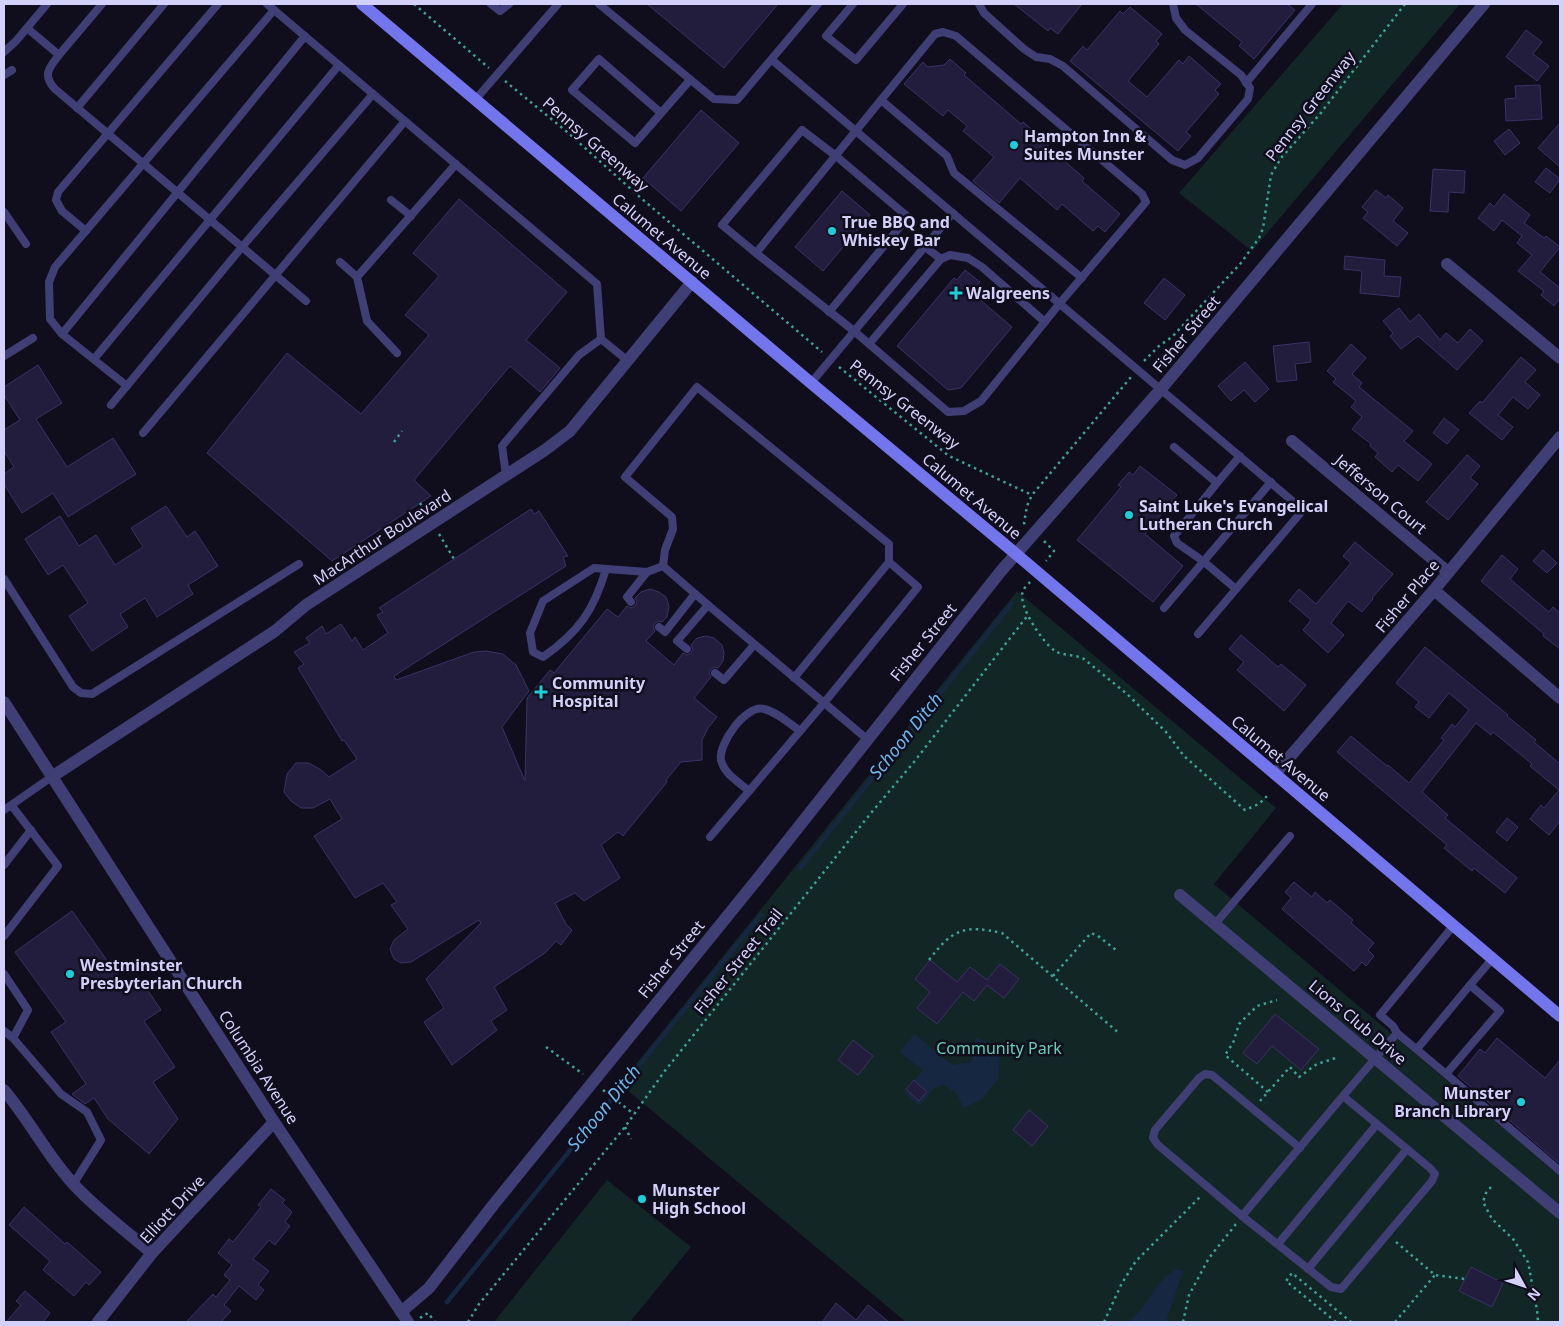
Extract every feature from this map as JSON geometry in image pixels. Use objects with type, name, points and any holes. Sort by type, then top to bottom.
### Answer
[{"type":"main road","name":"Calumet Avenue","points":[[362,4],[1016,554],[1560,1016]]},
{"type":"street","name":"Fisher Street","points":[[405,1317],[1016,554],[1161,389],[1484,4]]},
{"type":"street","points":[[1447,264],[1560,358]]},
{"type":"street","name":"MacArthur Boulevard","points":[[53,776],[275,631],[306,605],[545,450],[570,431],[692,282]]},
{"type":"street","name":"Fisher Place","points":[[1275,774],[1434,590],[1560,436]]},
{"type":"street","name":"Jefferson Court","points":[[1292,441],[1448,572]]},
{"type":"street","points":[[1434,590],[1560,698]]},
{"type":"street","name":"Columbia Avenue","points":[[4,702],[274,1122],[405,1317]]},
{"type":"street","name":"Lions Club Drive","points":[[1180,895],[1559,1209]]},
{"type":"street","points":[[4,1090],[9,1106],[79,1190],[152,1253]]},
{"type":"street","name":"Elliott Drive","points":[[98,1322],[152,1253],[274,1122]]},
{"type":"lane","points":[[4,52],[47,4]]},
{"type":"lane","points":[[102,4],[48,69],[47,77],[49,84],[306,301]]},
{"type":"lane","points":[[77,108],[164,4]]},
{"type":"lane","points":[[86,231],[62,212],[56,200],[58,192],[218,4]]},
{"type":"lane","points":[[267,4],[597,284],[600,339],[628,361]]},
{"type":"lane","points":[[491,4],[500,11],[509,4]]},
{"type":"lane","points":[[475,100],[558,4]]},
{"type":"lane","points":[[600,4],[714,99],[737,100],[818,4]]},
{"type":"lane","points":[[853,4],[826,36],[856,60],[903,4]]},
{"type":"lane","points":[[979,4],[984,13],[1024,49],[1036,57],[1050,59],[1063,66],[1172,160],[1185,165],[1198,158],[1248,99],[1250,88],[1241,75],[1186,30],[1176,18],[1172,4]]},
{"type":"lane","points":[[1246,82],[1312,4]]},
{"type":"lane","points":[[127,386],[62,334],[50,319],[49,282],[55,267],[274,10]]},
{"type":"lane","points":[[27,28],[59,55]]},
{"type":"lane","points":[[756,252],[836,156],[935,34],[943,32],[956,36],[1142,194],[1146,202],[981,401],[964,411],[948,412],[854,331],[830,312],[756,252],[722,225],[802,130],[836,156],[908,217],[830,312]]},
{"type":"lane","points":[[62,334],[304,36]]},
{"type":"lane","points":[[661,113],[599,59],[572,90],[635,143],[690,80]]},
{"type":"lane","points":[[772,60],[1303,510],[1198,634]]},
{"type":"lane","points":[[94,359],[339,65]]},
{"type":"lane","points":[[4,75],[12,70]]},
{"type":"lane","points":[[111,405],[242,247],[373,94]]},
{"type":"lane","points":[[881,100],[947,156],[954,173],[1082,278]]},
{"type":"lane","points":[[143,433],[405,121]]},
{"type":"lane","points":[[357,277],[456,164]]},
{"type":"lane","points":[[392,200],[411,216]]},
{"type":"lane","points":[[4,212],[26,244]]},
{"type":"lane","points":[[811,383],[953,213]]},
{"type":"lane","points":[[925,246],[941,259]]},
{"type":"lane","points":[[869,344],[941,259],[950,255],[968,258],[982,267],[1045,322]]},
{"type":"lane","points":[[340,262],[357,277],[368,321],[397,353]]},
{"type":"lane","points":[[4,356],[33,338]]},
{"type":"lane","points":[[506,475],[502,446],[580,355],[600,339]]},
{"type":"lane","points":[[663,566],[673,529],[672,517],[625,477],[697,388],[889,544],[889,562],[794,678]]},
{"type":"lane","points":[[1174,447],[1217,483]]},
{"type":"lane","points":[[1236,589],[1203,561],[1177,543],[1174,536],[1240,456]]},
{"type":"lane","points":[[1164,608],[1271,482]]},
{"type":"lane","points":[[710,837],[824,703],[918,586],[889,562]]},
{"type":"lane","points":[[4,579],[73,687],[81,693],[92,694],[299,564]]},
{"type":"lane","points":[[663,566],[694,595],[867,740]]},
{"type":"lane","points":[[606,568],[590,611],[564,642],[543,657],[533,652],[530,633],[543,601],[594,568],[606,568],[647,572],[663,566]]},
{"type":"lane","points":[[631,602],[627,597],[647,572]]},
{"type":"lane","points":[[658,627],[665,632],[694,595]]},
{"type":"lane","points":[[687,649],[678,642],[708,606]]},
{"type":"lane","points":[[715,673],[724,680],[754,645]]},
{"type":"lane","points":[[749,791],[726,772],[721,759],[723,744],[739,721],[753,711],[762,708],[772,712],[800,731]]},
{"type":"lane","points":[[4,810],[53,776]]},
{"type":"lane","points":[[4,936],[58,866],[12,806]]},
{"type":"lane","points":[[4,865],[30,830]]},
{"type":"lane","points":[[1215,924],[1290,836]]},
{"type":"lane","points":[[1454,925],[1380,1015],[1393,1026],[1397,1033],[1560,1171]]},
{"type":"lane","points":[[1417,1049],[1493,958]]},
{"type":"lane","points":[[4,974],[28,1010],[13,1038]]},
{"type":"lane","points":[[1446,1074],[1500,1011],[1470,985]]},
{"type":"lane","points":[[4,1030],[61,1094],[88,1112],[101,1140],[74,1184]]},
{"type":"lane","points":[[1242,1216],[1397,1033]]},
{"type":"lane","points":[[1300,1148],[1212,1075],[1205,1074],[1199,1078],[1155,1130],[1153,1138],[1158,1145],[1242,1216],[1331,1287],[1341,1289],[1432,1180],[1434,1174],[1430,1168],[1343,1096]]},
{"type":"lane","points":[[1278,1244],[1377,1124]]},
{"type":"lane","points":[[1308,1269],[1407,1149]]},
{"type":"path","name":"Pennsy Greenway","points":[[414,4],[566,131],[642,199],[830,360],[949,456],[1032,495],[1137,369],[1159,346],[1179,330],[1241,262],[1259,238],[1263,228],[1272,175],[1281,158],[1320,114],[1405,4]]},
{"type":"path","points":[[394,442],[402,431]]},
{"type":"path","points":[[1024,523],[1027,506],[1032,495]]},
{"type":"path","points":[[1022,591],[1022,598],[1028,615],[1037,631],[1056,651],[1084,659],[1127,694],[1166,732],[1184,756],[1245,810],[1259,804],[1267,796]]},
{"type":"path","name":"Fisher Street Trail","points":[[468,1322],[479,1304],[625,1127],[664,1072],[914,762],[1028,615]]},
{"type":"path","points":[[930,960],[947,938],[962,930],[981,928],[1002,933],[1120,1034]]},
{"type":"path","points":[[1053,976],[1091,933],[1116,950]]},
{"type":"path","points":[[1268,1092],[1225,1055],[1233,1043],[1239,1024],[1257,1006],[1277,1000]]},
{"type":"path","points":[[546,1047],[635,1114]]},
{"type":"path","points":[[1253,1109],[1290,1067],[1299,1077],[1316,1064],[1336,1058]]},
{"type":"path","points":[[625,1127],[631,1139]]},
{"type":"path","points":[[1491,1187],[1486,1193],[1483,1202],[1492,1219],[1513,1239],[1528,1262],[1538,1322]]},
{"type":"path","points":[[1104,1322],[1122,1283],[1136,1262],[1209,1188]]},
{"type":"path","points":[[1183,1322],[1189,1295],[1209,1258],[1242,1216]]},
{"type":"path","points":[[1387,1234],[1435,1275],[1465,1280]]},
{"type":"path","points":[[1336,1322],[1286,1281],[1292,1273],[1351,1322]]},
{"type":"path","points":[[1395,1322],[1435,1275]]},
{"type":"path","points":[[425,1315],[428,1313],[435,1322]]},
{"type":"green space","points":[[1343,4],[1460,4],[1252,251],[1179,193]]},
{"type":"green space","name":"Community Park","points":[[1017,591],[1276,808],[1214,884],[1560,1176],[1560,1322],[906,1322],[620,1084]]},
{"type":"green space","points":[[607,1180],[691,1247],[630,1322],[494,1322]]},
{"type":"water","points":[[915,1034],[952,1065],[971,1062],[976,1038],[991,1044],[1000,1058],[998,1079],[981,1100],[964,1108],[957,1094],[944,1085],[934,1088],[920,1106],[904,1093],[923,1070],[899,1052]]},
{"type":"water","points":[[1177,1269],[1183,1271],[1166,1322],[1129,1322],[1162,1280]]},
{"type":"building","points":[[647,4],[778,4],[724,68]]},
{"type":"building","points":[[1014,4],[1082,4],[1058,34],[1050,28],[1048,31]]},
{"type":"building","points":[[1196,4],[1287,4],[1295,10],[1254,59],[1239,46],[1242,42]]},
{"type":"building","points":[[1130,7],[1162,34],[1156,41],[1159,44],[1128,81],[1147,97],[1179,60],[1183,64],[1189,56],[1221,84],[1215,90],[1219,94],[1186,132],[1191,136],[1178,151],[1070,61],[1083,46],[1087,50],[1120,11],[1123,14]]},
{"type":"building","points":[[1526,30],[1542,42],[1533,54],[1549,66],[1537,81],[1506,57]]},
{"type":"building","name":"Hampton Inn & Suites Munster","points":[[950,59],[966,73],[964,75],[1021,124],[1023,122],[1049,144],[1047,146],[1084,178],[1082,181],[1120,214],[1105,232],[1098,226],[1093,231],[1062,204],[1057,210],[1020,178],[999,203],[973,181],[994,157],[963,131],[967,126],[948,110],[943,116],[904,84],[923,62],[928,67],[944,65]]},
{"type":"building","points":[[1540,85],[1542,119],[1506,121],[1505,99],[1516,98],[1515,86]]},
{"type":"building","points":[[701,110],[739,143],[681,211],[643,178]]},
{"type":"building","points":[[1560,123],[1560,167],[1538,148]]},
{"type":"building","points":[[1509,129],[1520,143],[1505,155],[1494,141]]},
{"type":"building","points":[[1546,168],[1560,179],[1550,193],[1535,182]]},
{"type":"building","points":[[1433,169],[1465,171],[1464,193],[1449,192],[1448,212],[1430,211]]},
{"type":"building","points":[[1376,190],[1386,198],[1388,195],[1403,208],[1393,221],[1408,233],[1397,246],[1363,218],[1368,212],[1362,207]]},
{"type":"building","name":"True BBQ and Whiskey Bar","points":[[842,191],[870,215],[823,271],[795,247]]},
{"type":"building","points":[[1504,194],[1530,215],[1524,223],[1560,247],[1540,272],[1560,288],[1560,298],[1554,306],[1541,295],[1544,291],[1518,271],[1532,255],[1517,243],[1522,236],[1502,220],[1494,231],[1478,218],[1490,203],[1494,207]]},
{"type":"building","points":[[459,199],[567,292],[526,340],[560,368],[540,392],[510,366],[414,480],[431,496],[332,561],[207,453],[287,353],[361,414],[429,335],[405,315],[439,276],[413,253]]},
{"type":"building","points":[[1345,256],[1385,260],[1384,276],[1401,277],[1399,297],[1360,293],[1362,271],[1344,269]]},
{"type":"building","name":"Walgreens","points":[[965,270],[980,282],[971,292],[1012,327],[961,388],[948,390],[897,346],[954,278],[957,280]]},
{"type":"building","points":[[1164,278],[1185,295],[1165,320],[1144,303]]},
{"type":"building","points":[[1399,308],[1410,322],[1419,314],[1440,340],[1446,333],[1458,343],[1470,329],[1483,341],[1457,370],[1418,336],[1401,349],[1390,336],[1393,333],[1383,321]]},
{"type":"building","points":[[1309,342],[1311,362],[1295,364],[1297,380],[1277,382],[1273,346]]},
{"type":"building","points":[[1351,344],[1366,358],[1352,374],[1362,383],[1359,387],[1413,431],[1404,441],[1432,464],[1418,481],[1398,465],[1392,472],[1375,457],[1378,453],[1370,446],[1371,444],[1352,429],[1362,417],[1351,407],[1356,401],[1333,382],[1336,379],[1327,371]]},
{"type":"building","points":[[1521,357],[1536,370],[1525,382],[1540,395],[1528,409],[1513,397],[1498,415],[1513,427],[1502,440],[1469,413],[1480,401],[1482,403]]},
{"type":"building","points":[[1245,362],[1269,389],[1255,402],[1244,390],[1231,401],[1218,386]]},
{"type":"building","points":[[38,365],[62,403],[36,419],[67,467],[113,438],[136,474],[68,517],[53,493],[22,513],[4,484],[4,474],[14,467],[4,451],[4,430],[20,420],[4,395],[4,387]]},
{"type":"building","points":[[1444,418],[1459,430],[1447,444],[1433,433]]},
{"type":"building","points":[[1467,455],[1480,466],[1470,478],[1478,484],[1448,520],[1426,502]]},
{"type":"building","name":"Saint Luke's Evangelical Lutheran Church","points":[[1140,466],[1177,495],[1145,534],[1183,566],[1153,602],[1077,540],[1121,487],[1118,485],[1129,472],[1133,475]]},
{"type":"building","points":[[166,506],[187,537],[195,531],[218,566],[188,585],[193,594],[157,617],[145,598],[120,614],[128,627],[92,651],[69,616],[88,603],[63,565],[48,575],[25,539],[60,516],[79,546],[96,535],[115,565],[143,547],[131,528]]},
{"type":"building","points":[[531,509],[534,514],[539,511],[568,556],[563,557],[566,566],[394,676],[396,680],[474,652],[486,651],[503,654],[516,665],[529,691],[502,727],[525,781],[527,698],[550,670],[554,673],[607,609],[618,617],[627,606],[631,608],[635,606],[637,602],[635,598],[641,592],[650,589],[666,597],[669,606],[667,617],[662,622],[655,623],[653,627],[655,631],[646,641],[674,665],[683,653],[687,655],[691,653],[693,649],[691,645],[697,638],[706,636],[714,638],[722,645],[723,661],[718,668],[711,669],[709,673],[711,677],[694,698],[717,717],[708,728],[702,740],[702,760],[681,762],[623,836],[618,832],[601,845],[620,878],[584,901],[575,893],[555,903],[566,924],[572,930],[561,945],[556,941],[545,953],[494,987],[507,1010],[491,1021],[497,1030],[452,1065],[424,1022],[444,1008],[426,979],[481,923],[479,920],[411,962],[401,963],[394,959],[390,949],[394,940],[408,929],[391,905],[397,902],[383,883],[355,898],[314,836],[342,819],[330,799],[313,808],[301,808],[291,801],[284,792],[287,774],[296,763],[309,763],[329,777],[357,759],[344,740],[342,741],[298,668],[304,664],[294,652],[310,643],[306,638],[322,626],[326,634],[341,624],[352,641],[355,637],[363,650],[388,633],[377,615],[383,612],[379,608]]},
{"type":"building","points":[[1355,542],[1393,574],[1362,612],[1348,601],[1331,623],[1344,635],[1328,653],[1303,630],[1311,620],[1289,601],[1299,589],[1316,604],[1351,563],[1343,556]]},
{"type":"building","points":[[1543,550],[1557,563],[1547,573],[1533,561]]},
{"type":"building","points":[[1502,555],[1518,569],[1510,579],[1549,612],[1553,607],[1560,613],[1560,649],[1481,581]]},
{"type":"building","points":[[1241,635],[1278,667],[1281,664],[1306,685],[1284,711],[1237,670],[1244,662],[1229,649]]},
{"type":"building","points":[[1425,647],[1508,715],[1536,740],[1534,742],[1560,764],[1560,821],[1549,835],[1530,819],[1541,805],[1544,808],[1559,790],[1530,766],[1532,764],[1493,732],[1491,735],[1476,723],[1422,792],[1448,815],[1445,818],[1517,878],[1505,893],[1474,868],[1472,871],[1444,848],[1447,845],[1337,752],[1351,736],[1409,783],[1444,740],[1441,738],[1452,724],[1455,727],[1469,710],[1449,693],[1429,718],[1415,707],[1419,702],[1396,683]]},
{"type":"building","points":[[1507,818],[1518,827],[1507,841],[1496,832]]},
{"type":"building","points":[[1294,882],[1312,897],[1315,892],[1327,903],[1330,900],[1353,920],[1351,923],[1374,943],[1368,950],[1374,956],[1366,966],[1362,962],[1354,971],[1282,909],[1291,898],[1285,892]]},
{"type":"building","points":[[72,911],[125,986],[138,976],[161,1010],[144,1021],[175,1067],[153,1082],[178,1119],[149,1154],[108,1119],[94,1098],[85,1104],[72,1094],[86,1084],[51,1032],[66,1022],[15,952]]},
{"type":"building","points":[[930,960],[957,982],[970,967],[987,980],[1000,964],[1019,979],[1004,998],[987,985],[974,1001],[963,992],[937,1024],[917,1008],[930,992],[915,979]]},
{"type":"building","points":[[1275,1014],[1319,1049],[1301,1070],[1272,1046],[1257,1064],[1243,1053]]},
{"type":"building","name":"Munster Branch Library","points":[[1497,1038],[1545,1078],[1560,1060],[1560,1164],[1458,1076],[1480,1049],[1485,1053]]},
{"type":"building","points":[[853,1040],[873,1056],[858,1075],[838,1060]]},
{"type":"building","points":[[914,1080],[927,1092],[919,1101],[906,1089]]},
{"type":"building","points":[[1029,1110],[1048,1126],[1032,1146],[1013,1130]]},
{"type":"building","points":[[271,1189],[285,1200],[282,1203],[292,1212],[285,1222],[290,1226],[275,1245],[269,1240],[253,1259],[269,1271],[258,1285],[264,1290],[256,1300],[239,1286],[224,1305],[231,1311],[221,1322],[186,1322],[213,1294],[216,1297],[230,1280],[224,1275],[232,1265],[218,1253],[229,1239],[233,1242],[261,1207],[258,1205]]},
{"type":"building","points":[[24,1207],[65,1244],[67,1242],[101,1272],[89,1285],[86,1282],[74,1296],[43,1270],[50,1261],[9,1225]]},
{"type":"building","points":[[1471,1267],[1503,1283],[1492,1307],[1459,1291]]},
{"type":"building","points":[[25,1291],[50,1313],[43,1322],[6,1322],[21,1305],[16,1301]]},
{"type":"building","points":[[836,1303],[856,1320],[868,1305],[889,1322],[822,1322]]},
{"type":"waterway","name":"Schoon Ditch","points":[[800,868],[1012,603]]},
{"type":"waterway","name":"Schoon Ditch","points":[[447,1302],[761,915]]},
{"type":"place","name":"Hampton Inn & Suites Munster","points":[[1014,145]]},
{"type":"place","name":"True BBQ and Whiskey Bar","points":[[832,231]]},
{"type":"place","name":"Walgreens","points":[[956,293]]},
{"type":"place","name":"Saint Luke's Evangelical Lutheran Church","points":[[1129,515]]},
{"type":"place","name":"Community Hospital","points":[[541,692]]},
{"type":"place","name":"Westminster Presbyterian Church","points":[[70,974]]},
{"type":"place","name":"Munster Branch Library","points":[[1521,1102]]},
{"type":"place","name":"Munster High School","points":[[642,1199]]}]
